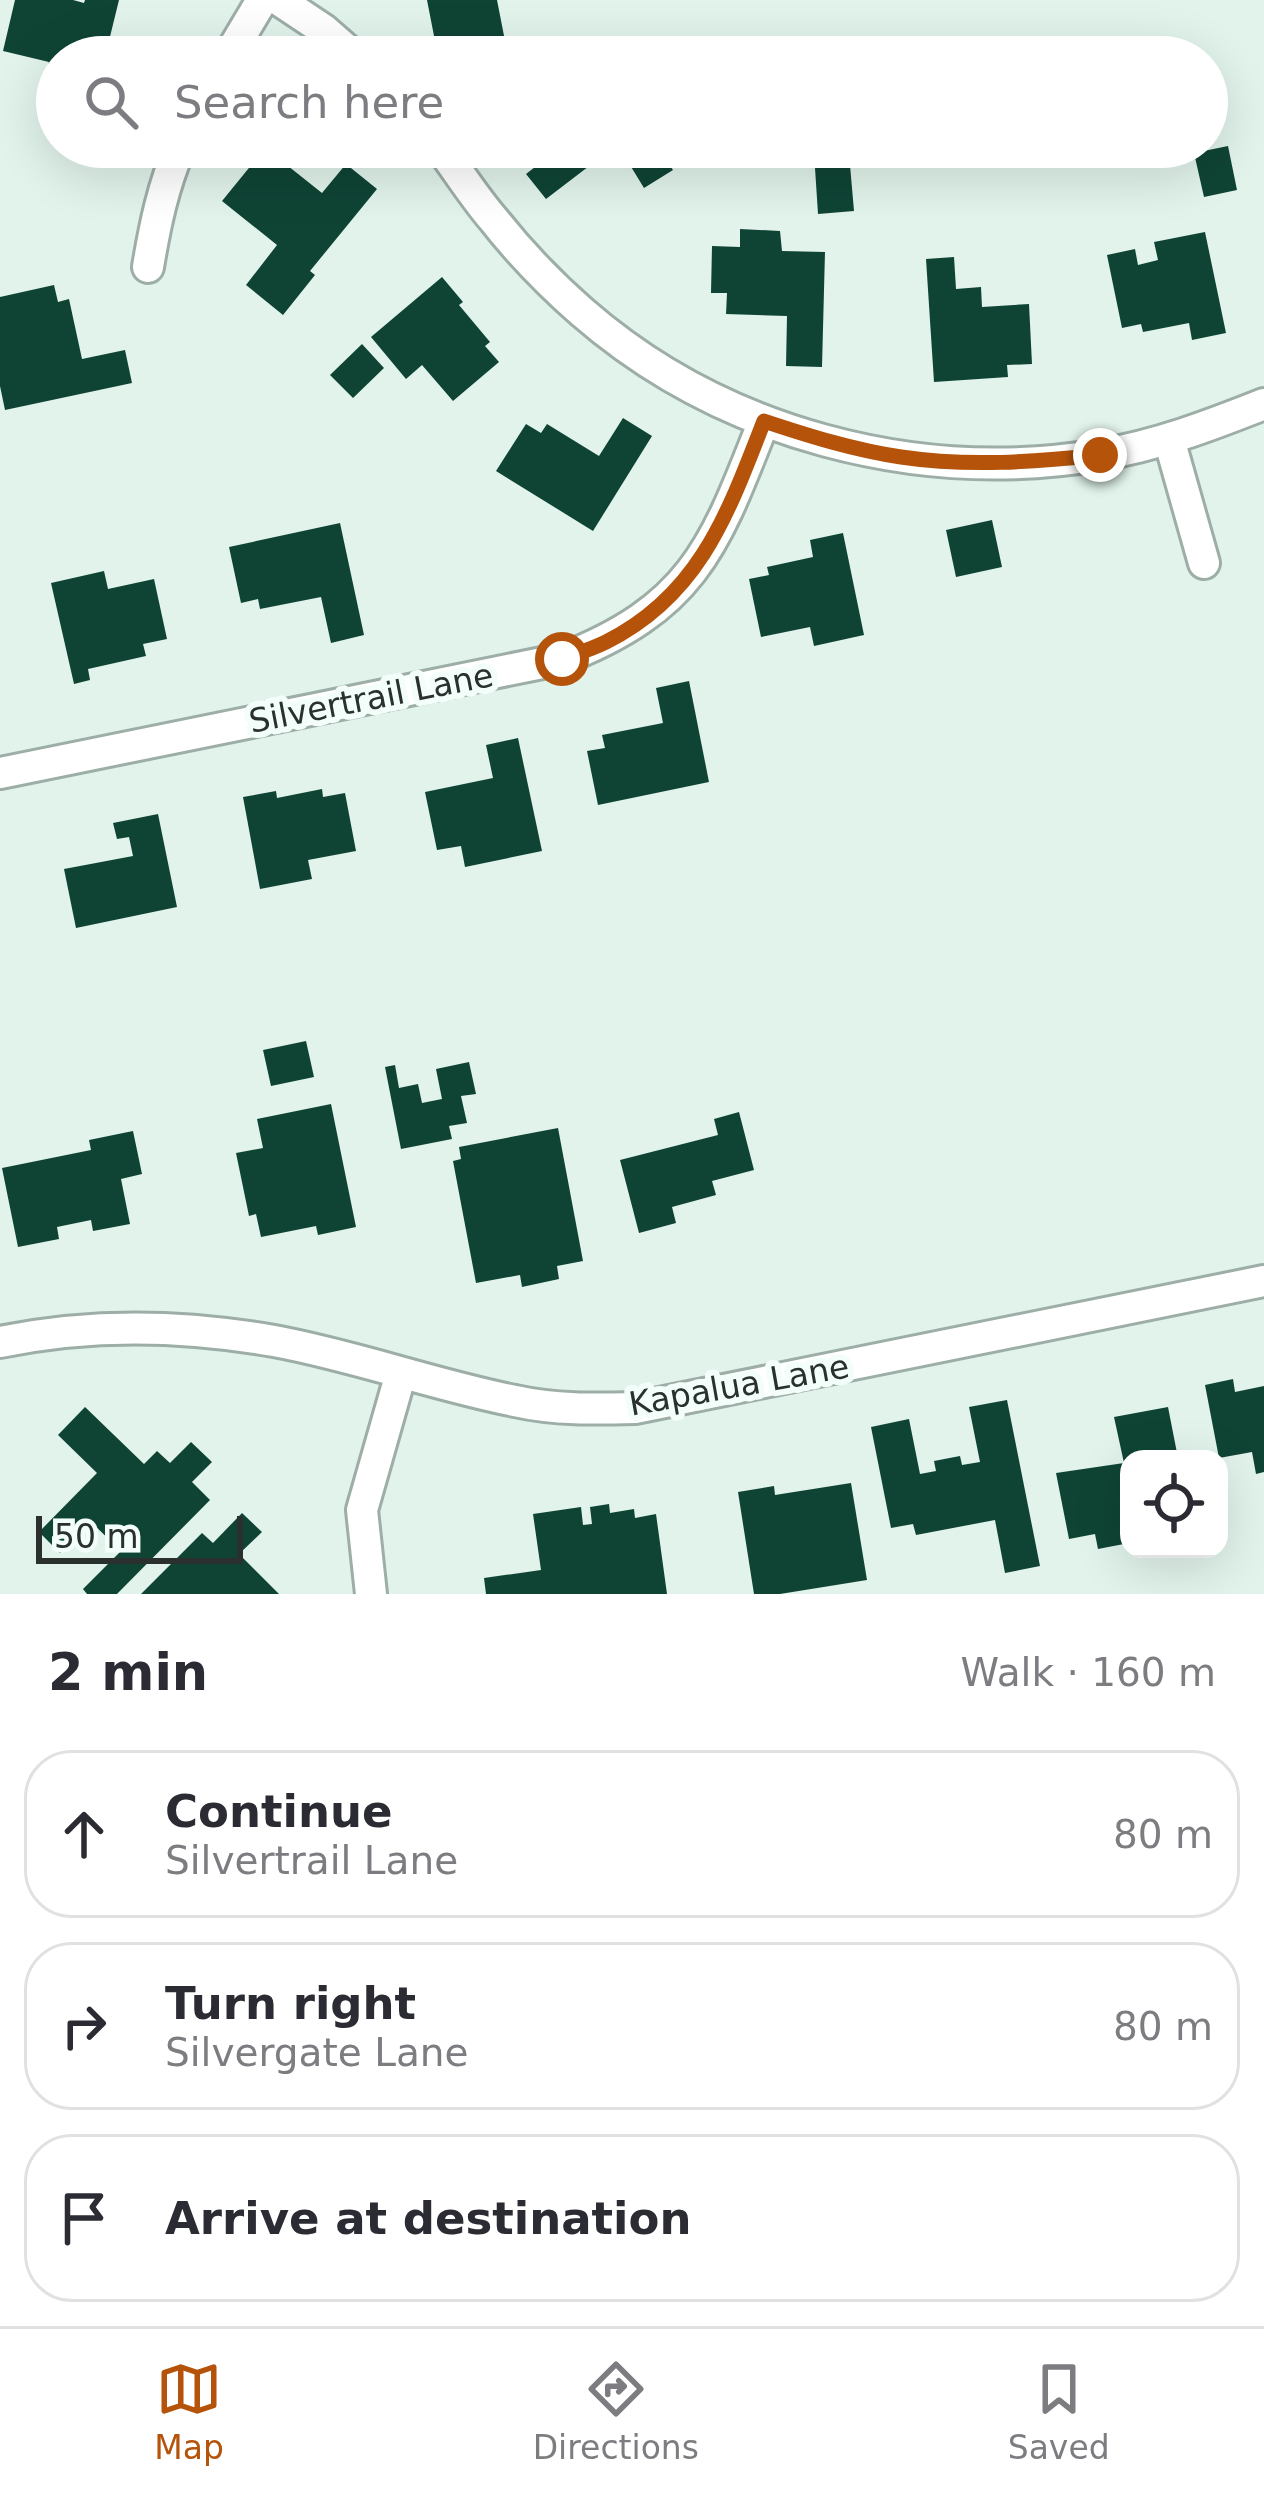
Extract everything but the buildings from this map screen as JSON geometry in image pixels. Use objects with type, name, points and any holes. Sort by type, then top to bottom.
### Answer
[{"type":"street","points":[[241,36],[262,0]]},
{"type":"street","points":[[279,0],[330,36]]},
{"type":"street","points":[[148,267],[171,168]]},
{"type":"street","points":[[455,168],[492,219],[544,276],[628,348],[674,378],[764,421],[837,445],[902,458],[1023,463],[1100,455],[1169,439],[1264,404]]},
{"type":"street","name":"Silvertrail Lane","points":[[0,773],[562,659],[605,643],[644,619],[678,589],[706,554],[728,514],[764,421]]},
{"type":"street","points":[[1169,439],[1204,563]]},
{"type":"street","name":"Kapalua Lane","points":[[0,1342],[99,1328],[201,1330],[277,1342],[519,1402],[577,1409],[634,1408],[1264,1281]]},
{"type":"street","points":[[371,1594],[362,1510],[401,1373]]},
{"type":"route","points":[[562,659],[605,643],[644,619],[678,589],[706,554],[728,514],[764,421],[837,445],[902,458],[1023,463],[1100,455]]}]
